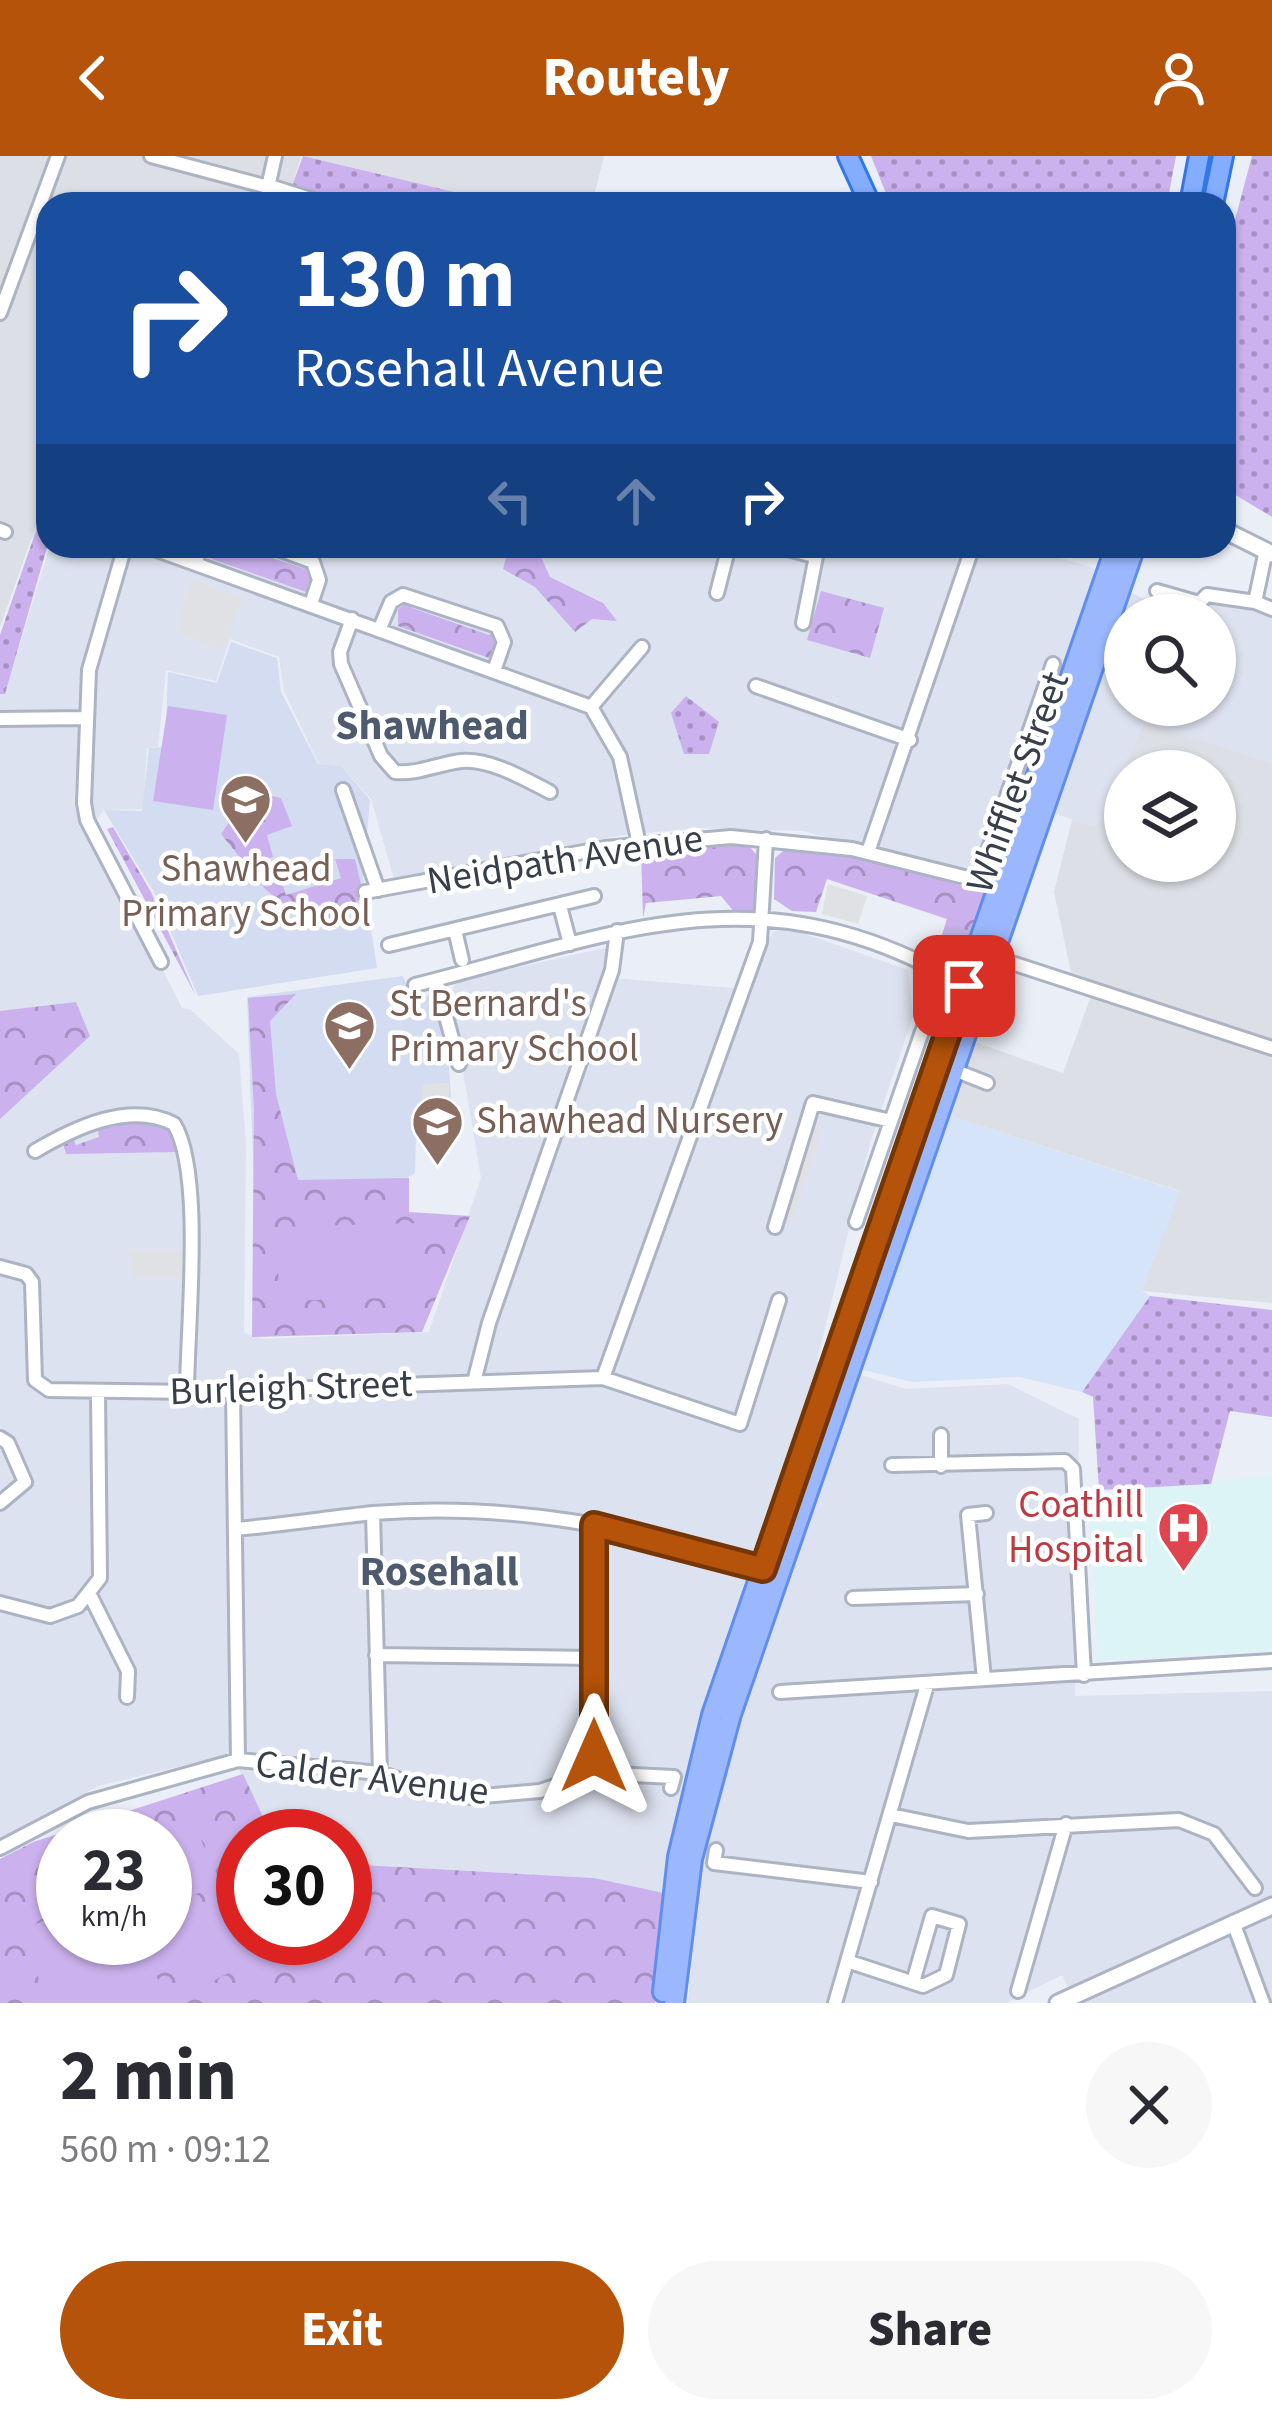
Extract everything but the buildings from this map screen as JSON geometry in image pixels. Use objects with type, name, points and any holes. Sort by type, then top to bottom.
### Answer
[{"type":"highway","points":[[848,156],[864,192]]},
{"type":"highway","points":[[1192,192],[1199,156]]},
{"type":"highway","points":[[1216,192],[1223,156]]},
{"type":"main road","name":"Whifflet Street","points":[[674,2003],[700,1817],[772,1571],[998,916],[1112,558]]},
{"type":"main road","name":"Whifflet Street","points":[[1008,885],[1131,558]]},
{"type":"main road","name":"Whifflet Street","points":[[662,2003],[690,1802],[712,1715],[772,1571],[954,1070],[998,916]]},
{"type":"street","points":[[45,192],[58,156]]},
{"type":"street","points":[[151,156],[281,192]]},
{"type":"street","points":[[268,188],[275,156]]},
{"type":"street","points":[[0,313],[36,216]]},
{"type":"street","points":[[1236,536],[1269,552],[1255,602]]},
{"type":"street","points":[[120,558],[97,635],[86,718],[87,820],[160,962]]},
{"type":"street","points":[[181,558],[590,706],[620,758],[639,844]]},
{"type":"street","points":[[195,563],[197,558]]},
{"type":"street","points":[[302,558],[313,562],[319,580],[311,604]]},
{"type":"street","points":[[717,593],[726,558]]},
{"type":"street","points":[[803,623],[816,558]]},
{"type":"street","points":[[868,852],[969,558]]},
{"type":"street","points":[[1156,591],[1199,603],[1207,595],[1272,609]]},
{"type":"street","points":[[380,628],[392,602],[403,595],[475,619],[502,633],[495,668]]},
{"type":"street","points":[[352,620],[340,652],[341,664],[381,757],[395,772],[412,773],[466,760],[514,773],[550,792]]},
{"type":"street","points":[[590,706],[642,647]]},
{"type":"street","name":"Neidpath Avenue","points":[[343,790],[372,891],[639,844],[766,838],[868,852],[963,879],[981,872],[1053,664]]},
{"type":"street","points":[[755,686],[910,740]]},
{"type":"street","points":[[0,719],[86,718]]},
{"type":"street","points":[[341,833],[356,829]]},
{"type":"street","points":[[603,1378],[765,918],[766,838]]},
{"type":"street","points":[[389,945],[594,896]]},
{"type":"street","points":[[560,906],[570,944]]},
{"type":"street","points":[[416,985],[672,919],[765,918],[894,951],[941,976],[856,1222]]},
{"type":"street","points":[[455,930],[462,960]]},
{"type":"street","points":[[474,1382],[489,1323],[612,970],[617,931]]},
{"type":"street","points":[[1015,964],[1272,1048]]},
{"type":"street","points":[[436,980],[459,1064]]},
{"type":"street","points":[[954,1070],[987,1083]]},
{"type":"street","points":[[775,1227],[813,1102],[890,1121]]},
{"type":"street","points":[[35,1151],[79,1126],[148,1116],[174,1124],[187,1159],[189,1199],[187,1392]]},
{"type":"street","name":"Burleigh Street","points":[[0,1268],[26,1274],[32,1282],[35,1380],[49,1390],[98,1394],[603,1378],[740,1424],[779,1300]]},
{"type":"street","points":[[233,1391],[238,1760]]},
{"type":"street","points":[[0,1603],[50,1616],[90,1595],[100,1578],[98,1394]]},
{"type":"street","points":[[940,1435],[941,1466]]},
{"type":"street","points":[[0,1438],[8,1442],[25,1482],[0,1503]]},
{"type":"street","points":[[892,1466],[1065,1461],[1072,1469],[1084,1675]]},
{"type":"street","points":[[983,1678],[968,1516],[986,1513]]},
{"type":"street","points":[[235,1529],[373,1514],[517,1515],[594,1525],[772,1571]]},
{"type":"street","points":[[373,1514],[380,1773]]},
{"type":"street","points":[[593,1773],[594,1525]]},
{"type":"street","points":[[853,1598],[976,1594]]},
{"type":"street","points":[[90,1595],[128,1671],[127,1697]]},
{"type":"street","points":[[376,1655],[593,1658]]},
{"type":"street","points":[[780,1692],[1272,1661]]},
{"type":"street","points":[[835,2003],[927,1685]]},
{"type":"street","name":"Calder Avenue","points":[[0,1848],[88,1802],[238,1760],[380,1773],[432,1791],[472,1797],[540,1791],[593,1773],[674,1777],[671,1788]]},
{"type":"street","points":[[891,1815],[968,1832],[1142,1818],[1194,1823],[1225,1844],[1256,1888]]},
{"type":"street","points":[[1018,1991],[1066,1824]]},
{"type":"street","points":[[716,1850],[714,1863],[871,1882]]},
{"type":"street","points":[[1058,2003],[1272,1906]]},
{"type":"street","points":[[847,1961],[913,1982],[931,1985],[946,1975],[959,1924],[932,1916],[913,1982]]},
{"type":"street","points":[[1234,1922],[1263,2003]]},
{"type":"shaded area","points":[[0,156],[301,156],[290,192],[36,192],[36,526],[0,627]]},
{"type":"shaded area","points":[[303,156],[604,156],[595,192],[454,192]]},
{"type":"shaded area","points":[[46,558],[1060,558],[1091,567],[1135,594],[1104,594],[1104,726],[1143,726],[1132,750],[1104,750],[1104,813],[1097,829],[998,792],[971,873],[803,831],[699,828],[623,835],[394,879],[371,799],[341,766],[319,764],[284,691],[279,657],[230,639],[216,681],[166,670],[158,747],[147,748],[143,809],[104,810],[90,827],[182,1008],[190,1009],[239,1054],[246,1144],[244,1333],[263,1339],[429,1332],[481,1178],[450,994],[457,981],[609,947],[601,977],[744,989],[773,932],[788,928],[908,970],[913,1017],[870,1143],[817,1361],[905,1389],[1008,1384],[1079,1419],[1075,1696],[1272,1691],[1272,2003],[1075,2003],[1062,1975],[1006,2003],[688,2003],[696,1904],[594,1878],[372,1866],[372,1809],[258,1809],[231,1754],[98,1786],[55,1809],[36,1809],[36,1819],[0,1838],[0,694],[5,693]]},
{"type":"shaded area","points":[[190,579],[243,599],[222,650],[178,632]]},
{"type":"shaded area","points":[[1236,605],[1272,607],[1272,763],[1151,726],[1236,726]]},
{"type":"shaded area","name":"Shawhead Primary School","points":[[231,642],[277,658],[281,692],[318,764],[341,766],[370,800],[363,877],[377,968],[198,996],[154,892],[104,810],[142,811],[149,748],[165,747],[168,672],[217,683]]},
{"type":"shaded area","points":[[1143,726],[1230,750],[1132,750]]},
{"type":"shaded area","points":[[1236,752],[1272,763],[1272,1303],[1142,1291],[1180,1191],[948,1115],[972,1041],[1063,1073],[1096,982],[1071,972],[1054,892],[1072,820],[1097,828],[1104,812],[1104,882],[1236,882]]},
{"type":"shaded area","points":[[828,884],[867,896],[858,924],[822,914]]},
{"type":"shaded area","name":"St Bernard's Primary School","points":[[403,976],[411,994],[432,996],[447,1041],[454,1136],[416,1135],[415,1173],[403,1180],[254,1187],[247,997]]},
{"type":"shaded area","points":[[449,1083],[450,1119],[420,1119],[423,1084]]},
{"type":"shaded area","points":[[948,1115],[1184,1193],[1142,1291],[1150,1296],[1082,1392],[1020,1377],[913,1382],[863,1370]]},
{"type":"shaded area","points":[[797,1123],[821,1131],[792,1221],[765,1222]]},
{"type":"shaded area","points":[[130,1251],[183,1251],[183,1277],[131,1277]]},
{"type":"shaded area","name":"Coathill Hospital","points":[[1272,1475],[1272,1651],[1098,1661],[1089,1494]]},
{"type":"green space","points":[[303,156],[454,192],[302,192],[291,189]]},
{"type":"green space","points":[[871,156],[1176,156],[1169,192],[885,192]]},
{"type":"green space","points":[[1252,156],[1272,156],[1272,517],[1236,495],[1236,216]]},
{"type":"green space","points":[[36,531],[36,558],[44,558],[5,694],[0,694],[0,635]]},
{"type":"green space","points":[[272,558],[305,569],[311,565],[316,571],[309,593],[212,559]]},
{"type":"green space","points":[[506,558],[541,558],[550,577],[603,603],[617,621],[592,619],[575,632],[535,587],[503,569]]},
{"type":"green space","points":[[821,591],[884,608],[870,658],[807,640]]},
{"type":"green space","points":[[410,601],[412,608],[500,635],[492,659],[398,626],[398,609]]},
{"type":"green space","points":[[686,696],[719,722],[709,754],[684,754],[671,713]]},
{"type":"green space","points":[[168,706],[227,715],[213,810],[153,801]]},
{"type":"green space","points":[[250,792],[281,798],[292,826],[267,835],[273,857],[266,859],[271,876],[279,874],[286,895],[341,878],[335,859],[355,859],[364,897],[317,929],[266,890],[221,834]]},
{"type":"green space","points":[[113,827],[151,892],[196,996],[107,829]]},
{"type":"green space","points":[[747,844],[757,855],[758,911],[735,913],[721,896],[646,903],[643,918],[641,849]]},
{"type":"green space","points":[[788,847],[868,859],[987,893],[960,975],[949,973],[934,959],[947,919],[827,879],[816,912],[792,911],[774,899],[775,858]]},
{"type":"green space","points":[[296,994],[270,1021],[276,1094],[298,1180],[409,1178],[409,1212],[470,1216],[422,1332],[252,1337],[254,1109],[248,998]]},
{"type":"green space","points":[[76,1002],[90,1036],[0,1119],[0,1011]]},
{"type":"green space","points":[[140,1119],[166,1127],[175,1152],[66,1154],[62,1140],[72,1136],[76,1145],[99,1137],[97,1125]]},
{"type":"green space","points":[[418,1223],[420,1297],[279,1301],[277,1227]]},
{"type":"green space","points":[[1150,1296],[1272,1310],[1272,1417],[1230,1411],[1211,1484],[1099,1490],[1093,1397],[1082,1392]]},
{"type":"green space","points":[[243,1774],[259,1809],[216,1809],[216,1965],[372,1965],[372,1866],[594,1878],[668,1894],[655,2003],[0,2003],[0,1859],[36,1841],[36,1965],[192,1965],[192,1809],[135,1809]]},
{"type":"green space","points":[[192,1820],[216,1872],[216,1885],[192,1896]]},
{"type":"green space","points":[[216,1901],[216,1965],[245,1965],[196,1989],[184,1965],[192,1965],[192,1913]]},
{"type":"green space","points":[[36,1924],[36,1965],[151,1965],[170,2003],[51,2003],[16,1934]]},
{"type":"place","name":"Shawhead Primary School","points":[[246,845]]},
{"type":"place","name":"St Bernard's Primary School","points":[[350,1072]]},
{"type":"place","name":"Shawhead Nursery","points":[[437,1167]]},
{"type":"place","name":"Coathill Hospital","points":[[1183,1573]]},
{"type":"district","name":"Shawhead","points":[[432,726]]},
{"type":"district","name":"Rosehall","points":[[439,1572]]},
{"type":"route","points":[[594,1756],[594,1525],[690,1546],[763,1569],[964,986]]}]
